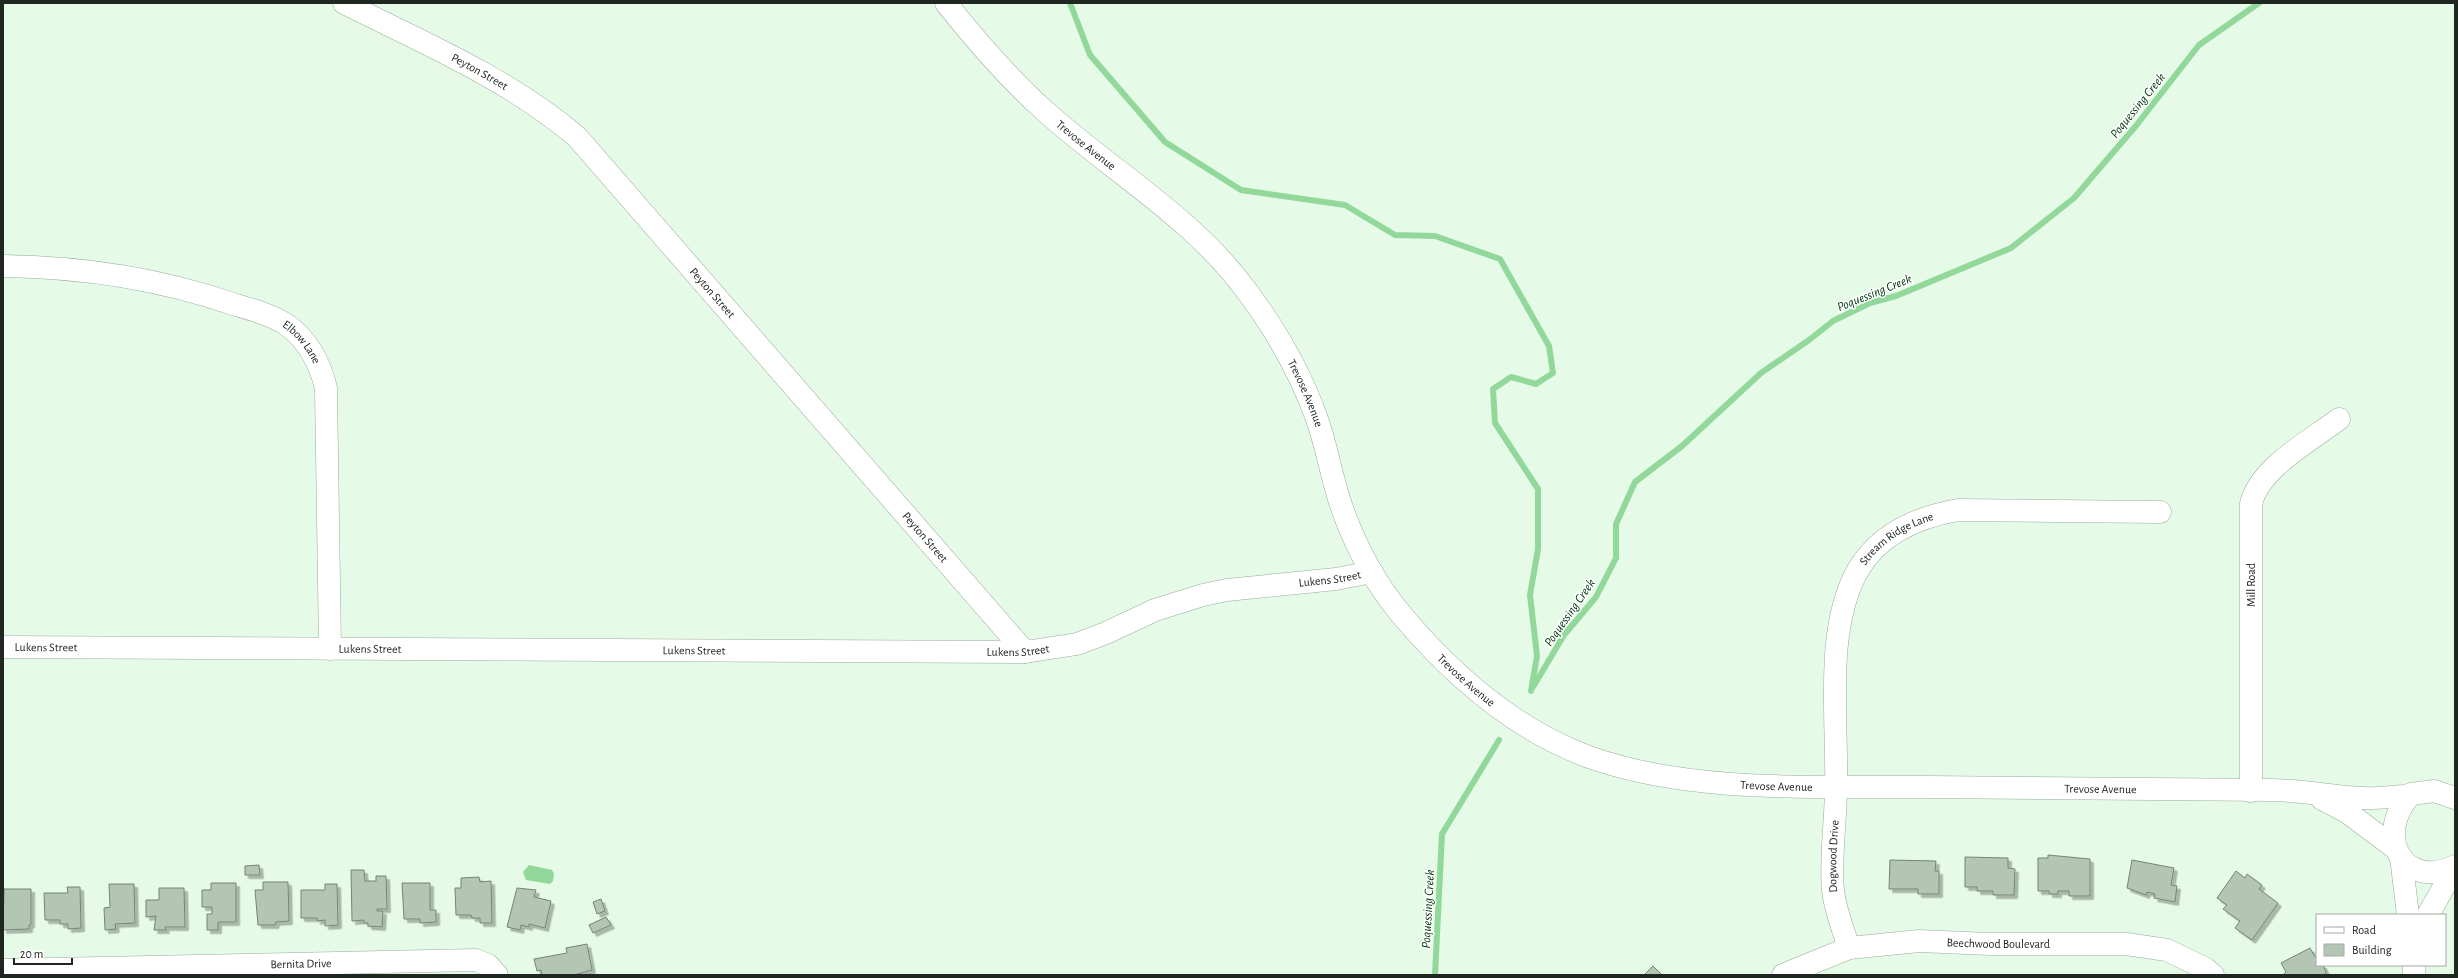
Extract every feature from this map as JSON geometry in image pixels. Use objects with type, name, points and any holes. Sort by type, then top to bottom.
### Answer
[{"type":"street","name":"Peyton Street","points":[[344,3],[513,91],[548,112],[577,137],[1024,652]]},
{"type":"street","name":"Trevose Avenue","points":[[946,3],[976,40],[1042,108],[1182,221],[1242,284],[1278,336],[1307,393],[1348,522],[1372,572],[1398,610],[1449,667],[1493,704],[1529,728],[1591,758],[1654,774],[1744,784],[2251,791],[2272,790],[2312,795],[2367,799],[2409,796],[2426,791],[2444,793],[2455,797]]},
{"type":"street","name":"Elbow Lane","points":[[3,266],[58,268],[161,283],[212,296],[270,316],[287,325],[301,337],[313,353],[321,370],[326,388],[330,649]]},
{"type":"street","name":"Mill Road","points":[[2251,791],[2251,504],[2253,493],[2270,471],[2339,419]]},
{"type":"street","name":"Stream Ridge Lane","points":[[1836,786],[1836,642],[1839,617],[1844,599],[1858,570],[1873,550],[1891,534],[1910,523],[1938,514],[1958,510],[2160,512]]},
{"type":"street","name":"Lukens Street","points":[[3,647],[1024,652],[1077,644],[1106,633],[1155,610],[1203,595],[1227,590],[1336,579],[1372,572]]},
{"type":"street","name":"Dogwood Drive","points":[[1836,786],[1833,888],[1836,908],[1849,948]]},
{"type":"street","name":"Trevose Avenue","points":[[2312,795],[2347,812],[2398,852],[2408,864],[2426,872],[2436,873],[2455,867]]},
{"type":"street","points":[[2408,914],[2398,852],[2392,838],[2395,818],[2409,796]]},
{"type":"street","points":[[2429,914],[2455,867]]},
{"type":"street","name":"Beechwood Boulevard","points":[[1783,975],[1849,948],[1919,941],[1990,944],[2126,944],[2167,950],[2206,969],[2213,975]]},
{"type":"street","name":"Bernita Drive","points":[[3,970],[476,960],[488,965],[498,975]]},
{"type":"shaded area","points":[[529,865],[552,870],[554,874],[553,881],[550,884],[526,880],[523,872]]},
{"type":"building","points":[[2048,855],[2090,859],[2090,896],[2069,896],[2069,891],[2058,891],[2058,894],[2049,894],[2049,891],[2038,891],[2038,858],[2048,858]]},
{"type":"building","points":[[1965,857],[2008,858],[2008,868],[2015,869],[2014,895],[1993,895],[1993,891],[1977,891],[1977,887],[1965,887]]},
{"type":"building","points":[[1890,860],[1936,861],[1935,871],[1939,871],[1939,894],[1918,894],[1918,889],[1889,889]]},
{"type":"building","points":[[2132,860],[2174,868],[2171,885],[2177,886],[2175,902],[2154,898],[2155,894],[2147,892],[2146,895],[2127,888]]},
{"type":"building","points":[[259,865],[260,875],[245,875],[245,866]]},
{"type":"building","points":[[351,870],[364,870],[365,881],[376,881],[376,876],[386,876],[387,909],[377,909],[377,911],[383,911],[382,927],[368,926],[368,923],[364,923],[364,920],[352,921]]},
{"type":"building","points":[[2236,871],[2245,878],[2247,874],[2262,885],[2259,889],[2278,903],[2252,940],[2235,928],[2240,921],[2223,909],[2227,905],[2217,898]]},
{"type":"building","points":[[479,877],[480,882],[491,881],[492,923],[480,923],[480,918],[472,918],[471,915],[456,915],[455,888],[461,888],[461,878]]},
{"type":"building","points":[[263,882],[288,882],[289,921],[276,922],[275,925],[258,925],[255,890],[263,890]]},
{"type":"building","points":[[211,883],[236,883],[236,922],[218,922],[218,930],[207,930],[207,914],[212,914],[212,907],[202,907],[202,890],[211,890]]},
{"type":"building","points":[[402,883],[430,883],[430,910],[436,910],[436,922],[420,923],[420,919],[404,919]]},
{"type":"building","points":[[109,884],[134,884],[135,923],[115,924],[116,929],[105,930],[104,908],[110,907]]},
{"type":"building","points":[[325,884],[337,884],[338,925],[325,926],[325,920],[317,921],[317,918],[301,918],[301,890],[325,890]]},
{"type":"building","points":[[67,887],[80,887],[81,928],[68,929],[68,924],[60,924],[60,920],[45,920],[44,893],[68,893]]},
{"type":"building","points":[[159,888],[184,888],[185,927],[165,927],[166,930],[154,930],[156,916],[146,917],[146,900],[159,900]]},
{"type":"building","points":[[517,888],[536,890],[534,897],[551,901],[545,928],[529,924],[529,927],[521,925],[520,930],[507,927]]},
{"type":"building","points":[[4,889],[31,889],[31,924],[29,925],[29,929],[3,930]]},
{"type":"building","points":[[601,899],[605,911],[597,914],[593,902]]},
{"type":"building","points":[[606,917],[611,925],[593,933],[589,925]]},
{"type":"building","points":[[587,944],[592,970],[574,975],[542,975],[541,970],[537,971],[534,959],[567,953],[566,948]]},
{"type":"building","points":[[2310,948],[2316,956],[2316,966],[2323,966],[2326,972],[2325,975],[2283,975],[2286,972],[2281,963]]},
{"type":"building","points":[[1653,966],[1662,975],[1644,975]]},
{"type":"waterway","points":[[1070,3],[1090,55],[1165,142],[1241,190],[1345,205],[1395,235],[1435,236],[1500,259],[1549,346],[1553,373],[1536,384],[1511,377],[1493,389],[1495,423],[1538,489],[1538,549],[1530,595],[1537,656],[1531,691]]},
{"type":"waterway","name":"Poquessing Creek","points":[[1533,687],[1564,635],[1596,597],[1616,558],[1616,524],[1635,482],[1682,446],[1761,373],[1809,340],[1833,321],[1870,303],[1896,296],[2011,248],[2074,198],[2135,127],[2199,45],[2259,3]]},
{"type":"waterway","name":"Poquessing Creek","points":[[1435,975],[1442,834],[1499,740]]}]
